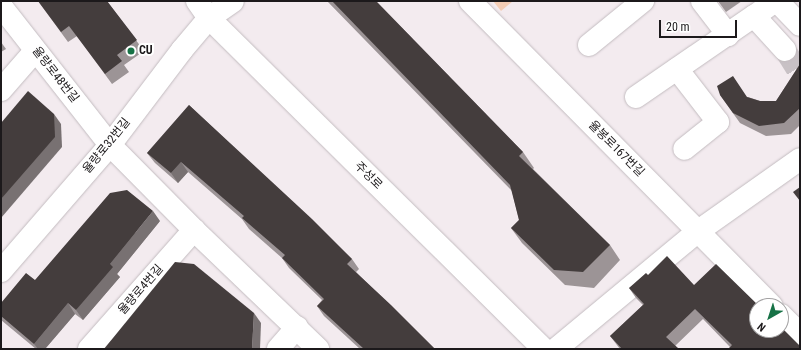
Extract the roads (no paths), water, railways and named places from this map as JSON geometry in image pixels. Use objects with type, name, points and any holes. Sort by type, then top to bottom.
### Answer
[{"type":"street","name":"주성로","points":[[196,1],[209,18],[543,349]]},
{"type":"street","name":"율량로32번길","points":[[1,271],[110,145],[182,50],[209,18],[232,1]]},
{"type":"street","name":"율봉로167번길","points":[[470,1],[764,298]]},
{"type":"street","points":[[589,45],[643,1]]},
{"type":"street","points":[[702,1],[728,35]]},
{"type":"street","points":[[636,98],[776,1],[800,25]]},
{"type":"street","name":"율량로48번길","points":[[1,6],[110,145]]},
{"type":"street","points":[[754,16],[785,50]]},
{"type":"street","points":[[1,90],[35,51]]},
{"type":"street","points":[[677,69],[718,122],[684,149]]},
{"type":"street","points":[[110,145],[194,230],[297,327],[318,349]]},
{"type":"street","points":[[556,349],[698,232],[800,158]]},
{"type":"street","name":"율량로4번길","points":[[89,349],[194,230]]},
{"type":"street","points":[[789,323],[800,334]]},
{"type":"street","points":[[278,349],[297,327]]},
{"type":"tunnel","points":[[785,50],[800,74]]},
{"type":"place","name":"CU","points":[[131,51]]}]
